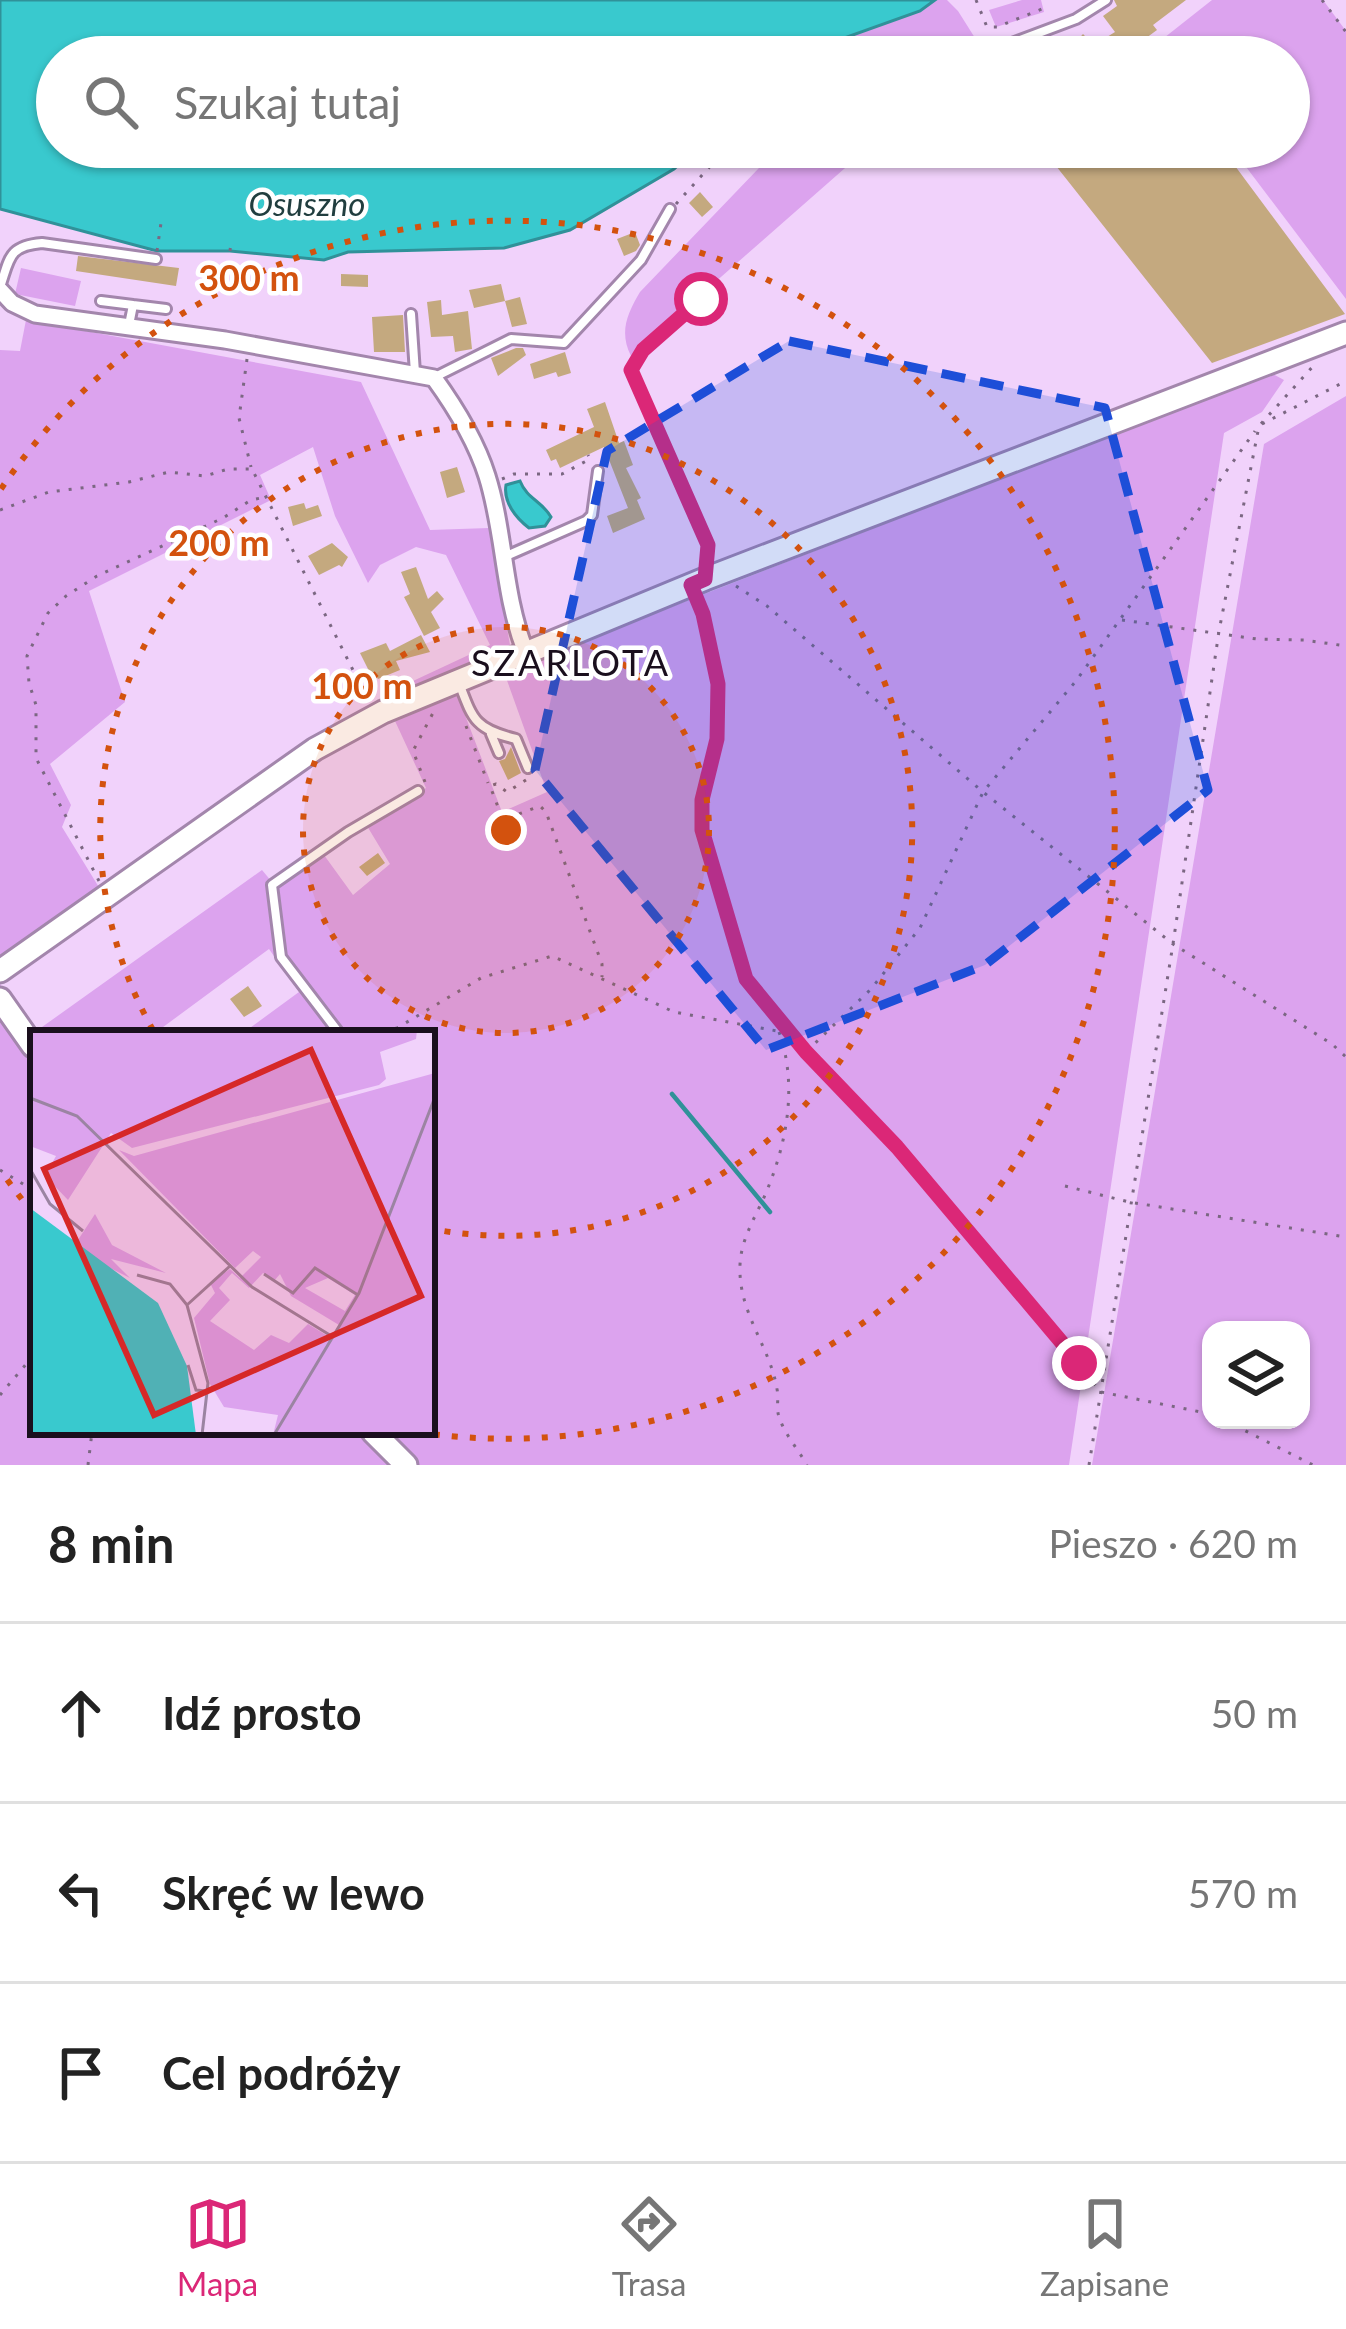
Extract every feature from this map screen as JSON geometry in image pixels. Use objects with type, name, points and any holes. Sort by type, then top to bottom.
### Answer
[{"type":"street","points":[[0,288],[12,303],[35,314],[249,344],[434,378],[456,408],[489,484],[514,623],[525,650]]},
{"type":"street","points":[[0,971],[315,749],[383,712],[525,650],[1344,334]]},
{"type":"street","points":[[0,1000],[30,1042]]},
{"type":"street","points":[[376,1435],[406,1465]]},
{"type":"lane","points":[[1031,36],[1076,19],[1106,0]]},
{"type":"lane","points":[[434,378],[511,339],[564,343],[641,260],[670,209]]},
{"type":"lane","points":[[0,288],[12,252],[23,244],[152,254]]},
{"type":"lane","points":[[101,301],[166,309]]},
{"type":"lane","points":[[129,327],[133,305]]},
{"type":"lane","points":[[412,314],[415,374]]},
{"type":"lane","points":[[502,557],[586,521],[592,515],[598,471]]},
{"type":"lane","points":[[453,681],[475,722],[490,733],[516,739],[528,768]]},
{"type":"lane","points":[[490,733],[499,752]]},
{"type":"lane","points":[[337,1030],[280,957],[272,885],[418,791]]},
{"type":"path","points":[[976,0],[987,29],[1047,7]]},
{"type":"path","points":[[1322,0],[1346,32]]},
{"type":"path","points":[[670,209],[708,168]]},
{"type":"path","points":[[152,254],[161,223]]},
{"type":"path","points":[[230,251],[231,242]]},
{"type":"path","points":[[701,299],[643,350],[631,370],[708,545],[698,582],[718,684],[717,739],[702,800],[702,830],[746,979],[806,1052],[897,1147],[1101,1392],[1202,1412]]},
{"type":"path","points":[[806,1052],[871,989],[920,928],[983,791],[1076,681],[1259,426],[1344,334]]},
{"type":"path","points":[[249,344],[239,418],[252,469],[365,694]]},
{"type":"path","points":[[1259,426],[1346,381]]},
{"type":"path","points":[[1089,1465],[1174,944],[1219,631],[1259,426]]},
{"type":"path","points":[[489,484],[514,474],[562,474],[590,459],[588,455]]},
{"type":"path","points":[[0,510],[49,492],[169,472],[205,476],[252,469]]},
{"type":"path","points":[[108,895],[36,758],[36,705],[28,683],[27,656],[48,613],[66,596],[97,576],[223,518],[251,500],[266,497]]},
{"type":"path","points":[[698,582],[738,586],[767,606],[983,791],[1174,944],[1346,1057]]},
{"type":"path","points":[[1120,619],[1257,639],[1346,646]]},
{"type":"path","points":[[418,791],[427,780],[413,751],[453,681]]},
{"type":"path","points":[[470,712],[465,729],[503,820],[539,806],[545,812],[602,964],[602,979]]},
{"type":"path","points":[[490,786],[496,784],[507,792],[524,784],[530,776],[528,768]]},
{"type":"path","points":[[387,1030],[481,978],[553,956],[674,1012],[790,1034]]},
{"type":"path","points":[[779,1032],[792,1088],[778,1154],[740,1264],[751,1324],[777,1388],[778,1414],[807,1465]]},
{"type":"path","points":[[0,1170],[30,1188]]},
{"type":"path","points":[[1065,1186],[1129,1202],[1346,1237]]},
{"type":"path","points":[[0,1395],[30,1360]]},
{"type":"path","points":[[1242,1429],[1313,1465]]},
{"type":"path","points":[[88,1465],[92,1435]]},
{"type":"highlighted area","points":[[789,341],[1105,408],[1208,790],[985,965],[766,1050],[535,770],[607,451]]},
{"type":"shaded area","points":[[935,0],[947,0],[974,36],[850,36],[920,11]]},
{"type":"shaded area","points":[[1041,0],[1044,12],[996,27],[989,10]]},
{"type":"shaded area","points":[[1212,0],[1323,0],[1346,31],[1346,299],[1247,168],[1310,168],[1310,36],[1166,36]]},
{"type":"shaded area","points":[[759,168],[845,168],[631,356],[626,323],[640,292]]},
{"type":"shaded area","points":[[21,268],[81,281],[75,306],[15,294]]},
{"type":"shaded area","points":[[26,320],[361,382],[430,530],[489,528],[510,645],[449,673],[502,812],[547,792],[504,672],[1271,373],[1284,380],[1262,412],[1224,433],[1069,1465],[0,1465],[0,984],[34,1030],[30,1435],[435,1435],[435,1030],[247,1030],[299,992],[269,949],[159,1030],[38,1030],[262,870],[277,888],[324,855],[353,895],[390,864],[367,826],[426,788],[383,695],[490,645],[446,555],[416,547],[380,565],[368,583],[335,516],[313,447],[260,475],[271,500],[89,591],[125,702],[50,764],[71,805],[62,827],[100,889],[0,961],[0,350],[20,351]]},
{"type":"shaded area","points":[[1346,396],[1346,1465],[1092,1465],[1264,444]]},
{"type":"water","name":"Osuszno","points":[[0,0],[935,0],[920,11],[850,36],[36,36],[36,168],[675,168],[570,230],[504,248],[348,252],[324,260],[230,251],[157,251],[0,209]]},
{"type":"water","points":[[520,481],[551,517],[545,526],[529,528],[512,509],[506,485]]},
{"type":"building","points":[[1114,0],[1186,0],[1153,25],[1157,30],[1149,36],[1109,36],[1115,32],[1103,16],[1117,6]]},
{"type":"building","points":[[1058,168],[1237,168],[1345,314],[1212,363]]},
{"type":"building","points":[[700,192],[713,207],[702,217],[689,203]]},
{"type":"building","points":[[635,232],[640,245],[624,256],[617,239]]},
{"type":"building","points":[[78,256],[179,268],[176,286],[76,271]]},
{"type":"building","points":[[341,274],[368,275],[368,287],[341,286]]},
{"type":"building","points":[[501,284],[505,301],[474,308],[469,290]]},
{"type":"building","points":[[520,297],[527,324],[512,327],[505,301]]},
{"type":"building","points":[[441,300],[442,315],[468,311],[472,349],[455,352],[453,336],[431,337],[427,302]]},
{"type":"building","points":[[403,315],[405,352],[374,352],[372,317]]},
{"type":"building","points":[[523,348],[526,355],[498,376],[491,358]]},
{"type":"building","points":[[565,352],[571,373],[534,379],[530,364]]},
{"type":"building","points":[[605,402],[619,443],[624,441],[633,465],[626,468],[645,519],[613,533],[607,516],[628,508],[604,447],[560,468],[546,450],[594,427],[587,409]]},
{"type":"building","points":[[457,467],[465,492],[447,498],[440,472]]},
{"type":"building","points":[[304,503],[306,509],[318,505],[322,516],[293,526],[288,507]]},
{"type":"building","points":[[332,543],[348,557],[342,567],[319,575],[308,556]]},
{"type":"building","points":[[416,567],[428,599],[437,591],[444,599],[431,612],[440,628],[424,636],[404,597],[410,594],[401,572]]},
{"type":"building","points":[[421,635],[430,652],[396,661],[400,670],[378,679],[371,675],[360,653],[386,643],[390,651]]},
{"type":"building","points":[[511,747],[521,773],[508,780],[499,761]]},
{"type":"building","points":[[378,853],[385,863],[367,876],[359,867]]},
{"type":"building","points":[[248,986],[262,1006],[244,1017],[230,999]]},
{"type":"waterway","points":[[672,1094],[770,1212]]},
{"type":"district","name":"SZARLOTA","points":[[571,662]]},
{"type":"route","points":[[701,299],[643,350],[631,370],[708,545],[705,579],[691,585],[703,614],[718,684],[717,739],[702,800],[702,830],[746,979],[806,1052],[897,1147],[1079,1363]]}]
